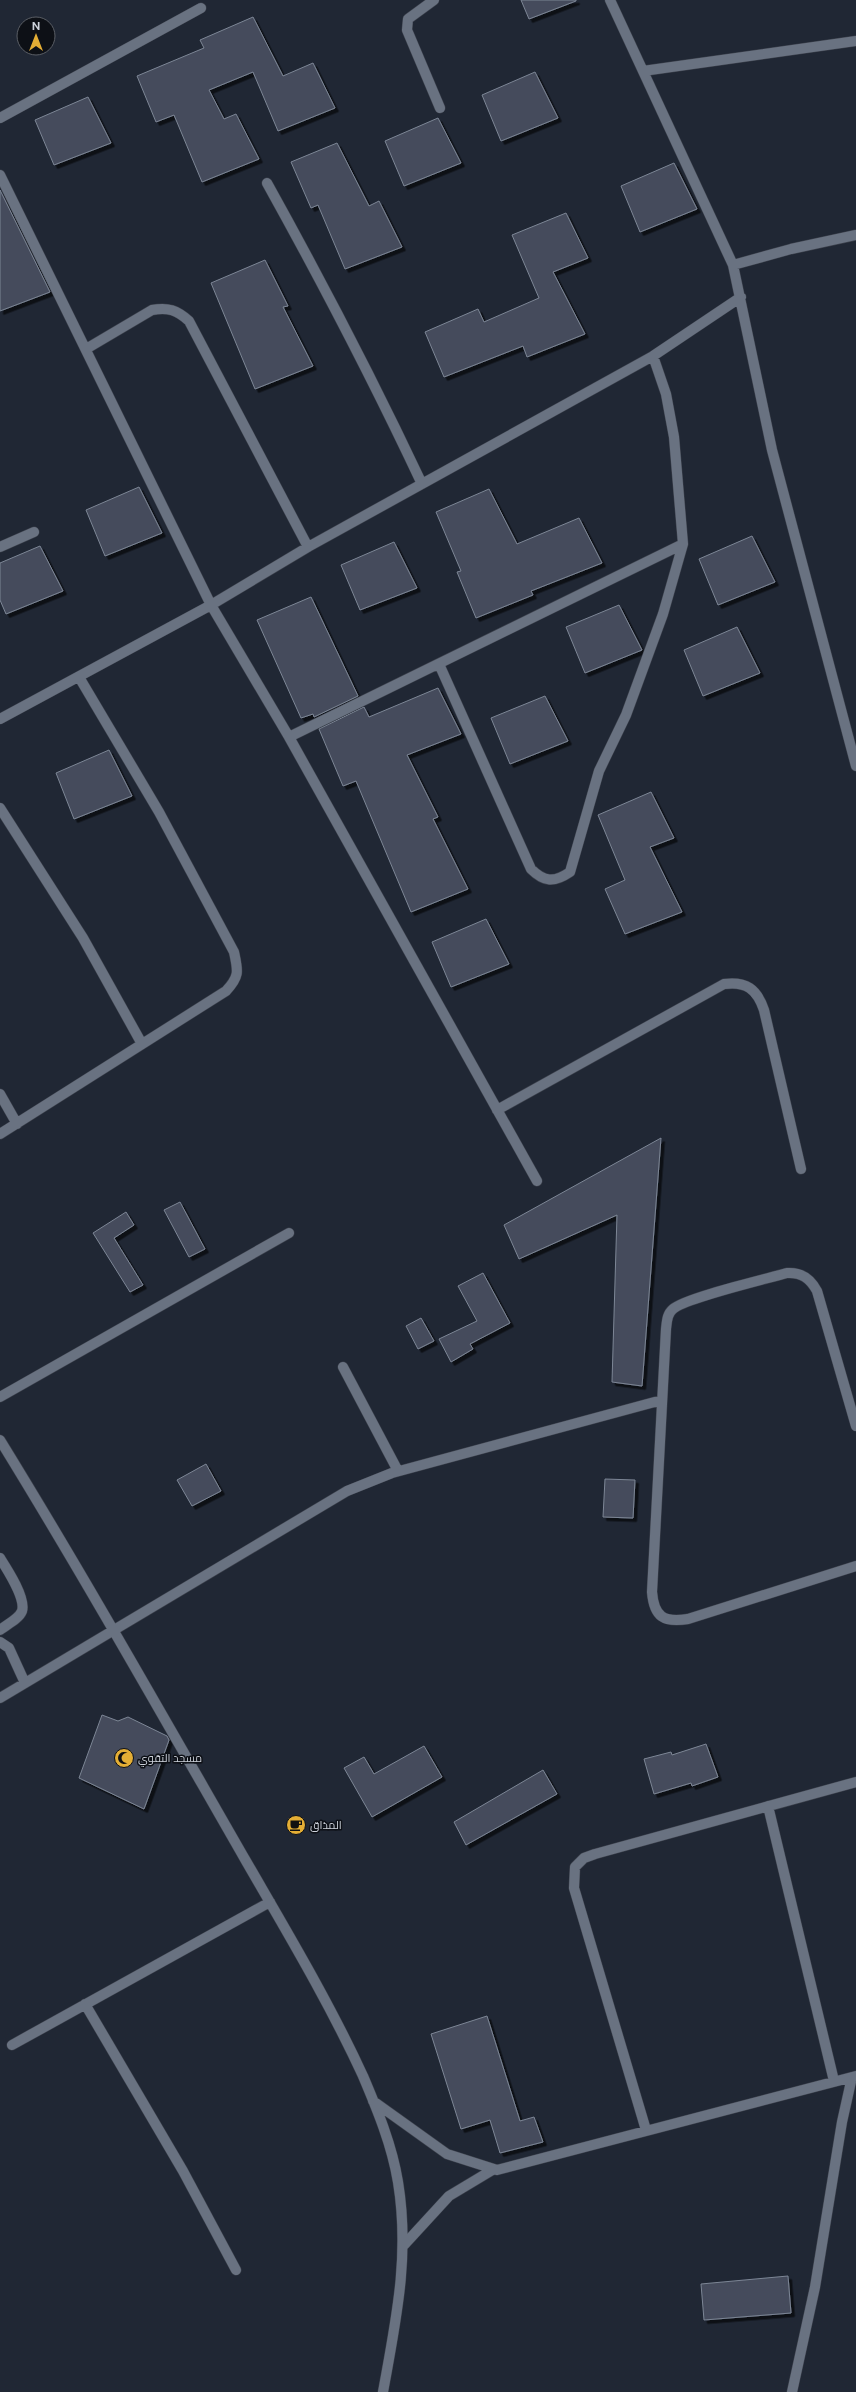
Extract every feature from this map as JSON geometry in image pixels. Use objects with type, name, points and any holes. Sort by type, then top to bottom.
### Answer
[{"type":"street","points":[[434,0],[408,19],[407,30],[440,108]]},
{"type":"street","points":[[610,0],[733,265],[741,297],[772,450],[856,766]]},
{"type":"street","points":[[0,118],[201,8]]},
{"type":"street","points":[[643,71],[856,41]]},
{"type":"street","points":[[0,175],[211,605],[289,737],[537,1182]]},
{"type":"street","points":[[267,183],[362,359],[422,484]]},
{"type":"street","points":[[733,265],[791,249],[856,235]]},
{"type":"street","points":[[0,719],[211,605],[308,547],[653,356],[741,297]]},
{"type":"street","points":[[86,349],[152,310],[162,308],[180,314],[189,321],[308,547]]},
{"type":"street","points":[[439,664],[530,868],[538,877],[549,881],[560,879],[570,872],[599,771],[626,715],[663,614],[683,544],[674,438],[666,394],[653,356]]},
{"type":"street","points":[[0,547],[34,532]]},
{"type":"street","points":[[289,737],[683,544]]},
{"type":"street","points":[[0,1134],[226,990],[235,981],[237,967],[234,952],[159,812],[79,677]]},
{"type":"street","points":[[0,808],[83,938],[142,1044]]},
{"type":"street","points":[[497,1110],[724,984],[745,985],[756,991],[764,1010],[801,1169]]},
{"type":"street","points":[[0,1094],[16,1124]]},
{"type":"street","points":[[0,1398],[289,1233]]},
{"type":"street","points":[[856,1426],[817,1291],[810,1280],[796,1273],[787,1273],[688,1302],[671,1310],[668,1316],[662,1400],[652,1592],[653,1606],[657,1613],[664,1618],[675,1621],[688,1619],[856,1566]]},
{"type":"street","points":[[343,1367],[398,1471]]},
{"type":"street","points":[[0,1698],[347,1491],[398,1471],[662,1400]]},
{"type":"street","points":[[0,1440],[270,1902],[343,2034],[374,2101],[398,2180],[404,2245],[400,2300],[383,2392]]},
{"type":"street","points":[[0,1558],[14,1580],[22,1604],[22,1610],[18,1616],[0,1630]]},
{"type":"street","points":[[0,1642],[9,1648],[25,1683]]},
{"type":"street","points":[[646,2130],[574,1888],[574,1867],[584,1858],[595,1854],[856,1782]]},
{"type":"street","points":[[768,1806],[834,2082]]},
{"type":"street","points":[[12,2044],[270,1902]]},
{"type":"street","points":[[85,2004],[183,2170],[236,2270]]},
{"type":"street","points":[[404,2245],[449,2196],[494,2169],[854,2076]]},
{"type":"street","points":[[792,2392],[815,2287],[842,2122],[854,2076]]},
{"type":"street","points":[[374,2101],[447,2154],[494,2169]]},
{"type":"building","points":[[521,0],[576,0],[576,1],[529,19]]},
{"type":"building","points":[[253,17],[283,76],[313,63],[335,108],[278,131],[253,72],[209,90],[224,119],[236,114],[259,159],[202,182],[174,115],[156,122],[137,76],[204,48],[200,40]]},
{"type":"building","points":[[535,72],[558,118],[501,141],[482,95]]},
{"type":"building","points":[[88,97],[111,143],[54,165],[35,120]]},
{"type":"building","points":[[438,118],[461,163],[404,186],[385,141]]},
{"type":"building","points":[[337,143],[369,206],[379,201],[402,247],[345,269],[318,205],[311,208],[291,162]]},
{"type":"building","points":[[674,163],[697,209],[640,232],[621,186]]},
{"type":"building","points":[[0,190],[50,292],[0,311]]},
{"type":"building","points":[[566,213],[588,258],[553,272],[585,334],[527,357],[523,346],[444,377],[425,332],[478,309],[484,322],[539,298],[512,235]]},
{"type":"building","points":[[265,260],[288,306],[283,307],[313,366],[255,389],[211,283]]},
{"type":"building","points":[[139,487],[162,533],[105,556],[86,510]]},
{"type":"building","points":[[489,489],[517,544],[579,518],[602,563],[531,591],[533,595],[476,618],[457,572],[461,571],[436,512]]},
{"type":"building","points":[[752,536],[775,582],[718,605],[699,559]]},
{"type":"building","points":[[394,542],[417,588],[360,610],[341,565]]},
{"type":"building","points":[[40,546],[63,591],[6,614],[0,600],[0,563]]},
{"type":"building","points":[[311,597],[358,696],[314,717],[313,714],[301,718],[257,620]]},
{"type":"building","points":[[619,605],[642,650],[585,673],[566,627]]},
{"type":"building","points":[[737,627],[760,673],[703,696],[684,650]]},
{"type":"building","points":[[438,688],[461,734],[407,755],[438,817],[433,819],[468,889],[411,912],[356,781],[343,786],[319,729],[364,707],[369,717]]},
{"type":"building","points":[[545,696],[568,741],[510,764],[491,718]]},
{"type":"building","points":[[109,750],[132,796],[74,819],[56,773]]},
{"type":"building","points":[[651,792],[674,838],[650,847],[682,912],[625,934],[605,889],[625,880],[598,815]]},
{"type":"building","points":[[486,919],[509,964],[451,987],[432,942]]},
{"type":"building","points":[[661,1138],[642,1386],[612,1382],[617,1215],[519,1259],[504,1225]]},
{"type":"building","points":[[180,1202],[205,1249],[189,1257],[164,1210]]},
{"type":"building","points":[[126,1212],[134,1225],[114,1238],[143,1285],[130,1292],[93,1233]]},
{"type":"building","points":[[483,1273],[510,1323],[470,1344],[473,1349],[451,1362],[439,1339],[477,1321],[458,1286]]},
{"type":"building","points":[[421,1318],[434,1341],[418,1349],[406,1326]]},
{"type":"building","points":[[206,1464],[221,1491],[192,1506],[177,1480]]},
{"type":"building","points":[[605,1479],[635,1480],[633,1518],[603,1517]]},
{"type":"building","name":"مسجد التقوي","points":[[102,1715],[118,1721],[128,1717],[167,1736],[169,1740],[144,1809],[79,1778]]},
{"type":"building","points":[[706,1744],[718,1777],[692,1786],[691,1783],[654,1794],[644,1759],[671,1752],[672,1755]]},
{"type":"building","points":[[424,1746],[442,1777],[372,1817],[344,1768],[364,1757],[374,1774]]},
{"type":"building","points":[[543,1770],[557,1794],[466,1845],[454,1822]]},
{"type":"building","points":[[487,2016],[520,2121],[534,2117],[543,2142],[500,2153],[490,2120],[461,2129],[431,2034]]},
{"type":"building","points":[[788,2276],[791,2313],[704,2320],[701,2284]]},
{"type":"place","name":"مسجد التقوي","points":[[124,1758]]},
{"type":"place","name":"المذاق","points":[[296,1825]]}]
